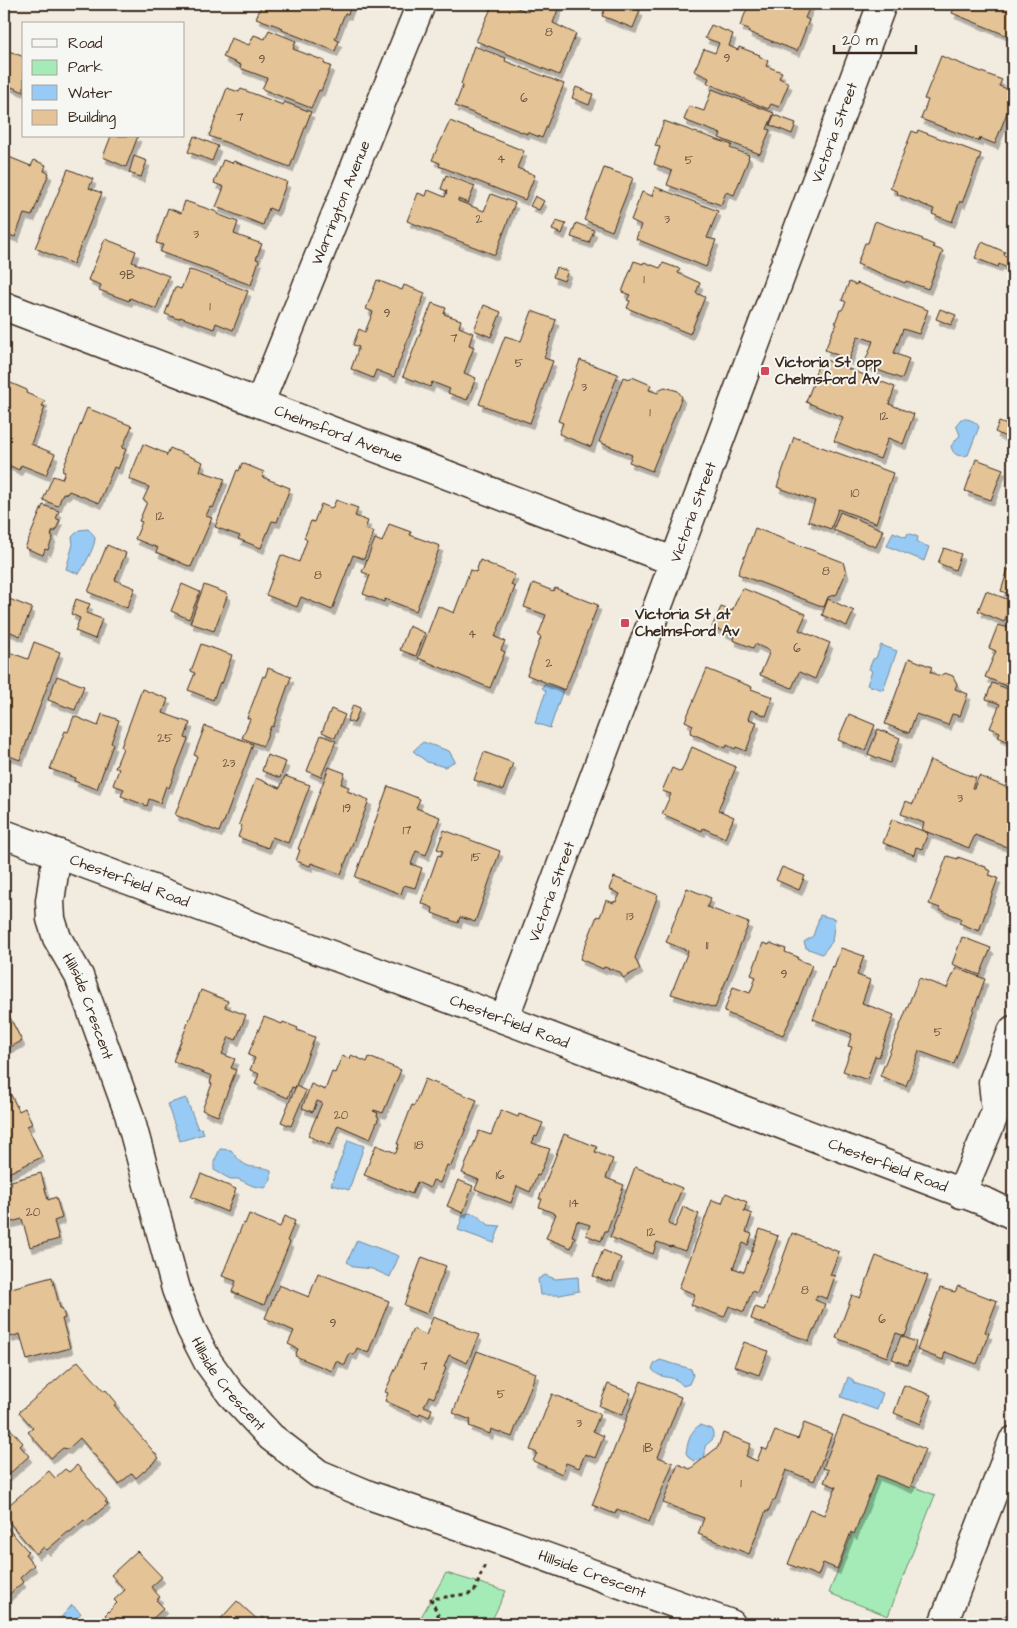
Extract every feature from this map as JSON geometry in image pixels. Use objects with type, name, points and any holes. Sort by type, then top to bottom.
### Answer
[{"type":"street","name":"Warrington Avenue","points":[[260,402],[420,4]]},
{"type":"street","name":"Victoria Street","points":[[504,1019],[882,4]]},
{"type":"street","name":"Chelmsford Avenue","points":[[4,306],[673,561]]},
{"type":"street","name":"Chesterfield Road","points":[[4,834],[504,1019],[1013,1214]]},
{"type":"street","name":"Hillside Crescent","points":[[57,853],[50,901],[51,918],[62,947],[79,976],[128,1114],[177,1292],[191,1329],[208,1362],[231,1394],[271,1437],[319,1474],[369,1496],[494,1538],[731,1624]]},
{"type":"street","points":[[961,1194],[1005,1104],[993,1082],[1013,1030]]},
{"type":"street","points":[[943,1624],[1013,1441]]},
{"type":"path","points":[[442,1624],[431,1600],[474,1593],[494,1538]]},
{"type":"green space","points":[[876,1472],[935,1495],[888,1616],[829,1593]]},
{"type":"green space","points":[[446,1573],[506,1591],[490,1624],[417,1624]]},
{"type":"water","points":[[961,419],[971,420],[979,427],[968,455],[962,456],[955,454],[951,446],[960,435],[956,425]]},
{"type":"water","points":[[88,529],[95,539],[89,557],[79,574],[66,569],[73,544],[72,537],[79,530]]},
{"type":"water","points":[[893,532],[906,537],[908,533],[918,537],[917,542],[929,547],[924,561],[887,546]]},
{"type":"water","points":[[881,645],[897,651],[883,690],[867,685],[872,671],[869,669]]},
{"type":"water","points":[[544,684],[563,690],[550,728],[535,723],[546,691],[542,688]]},
{"type":"water","points":[[423,742],[449,751],[455,761],[445,767],[427,762],[413,751]]},
{"type":"water","points":[[820,915],[835,919],[832,942],[822,954],[806,948],[804,942],[813,936]]},
{"type":"water","points":[[186,1098],[198,1129],[202,1128],[204,1134],[180,1141],[167,1104]]},
{"type":"water","points":[[348,1140],[364,1146],[349,1190],[331,1185]]},
{"type":"water","points":[[220,1149],[231,1150],[238,1159],[250,1167],[271,1170],[271,1180],[265,1188],[253,1186],[238,1179],[230,1179],[214,1170],[214,1162]]},
{"type":"water","points":[[468,1213],[475,1214],[489,1225],[500,1226],[494,1243],[458,1230],[463,1215]]},
{"type":"water","points":[[357,1240],[399,1256],[390,1277],[372,1269],[354,1267],[347,1262]]},
{"type":"water","points":[[545,1275],[555,1279],[578,1277],[579,1291],[560,1295],[540,1295],[538,1279]]},
{"type":"water","points":[[660,1360],[691,1369],[693,1375],[689,1384],[683,1386],[677,1380],[660,1376],[655,1372],[652,1369],[655,1363]]},
{"type":"water","points":[[848,1377],[854,1383],[883,1393],[877,1410],[841,1397]]},
{"type":"water","points":[[700,1425],[711,1429],[713,1439],[705,1446],[704,1458],[694,1461],[686,1453],[688,1441],[692,1433]]},
{"type":"water","points":[[72,1605],[81,1613],[78,1617],[84,1624],[58,1624],[57,1622]]},
{"type":"building","points":[[262,4],[352,4],[348,14],[345,13],[335,39],[339,41],[335,51],[256,18]]},
{"type":"building","points":[[493,4],[513,4],[512,6],[528,12],[531,4],[560,4],[553,23],[576,34],[559,75],[476,41]]},
{"type":"building","points":[[607,4],[623,4],[640,11],[633,28],[602,16]]},
{"type":"building","points":[[749,4],[811,4],[805,18],[809,20],[797,51],[748,32],[749,29],[740,26]]},
{"type":"building","points":[[956,4],[1013,4],[1013,38],[952,13]]},
{"type":"building","points":[[711,25],[733,34],[729,46],[738,50],[739,47],[760,55],[768,61],[766,66],[782,72],[779,78],[789,83],[779,107],[771,104],[768,109],[707,83],[709,78],[694,71],[704,49],[715,53],[719,43],[705,38]]},
{"type":"building","points":[[269,30],[296,41],[293,49],[325,61],[324,64],[331,66],[321,91],[319,90],[311,108],[262,89],[267,78],[240,68],[241,65],[223,57],[231,38],[249,45],[254,35],[265,39]]},
{"type":"building","points":[[474,46],[506,58],[505,61],[564,84],[542,138],[455,106]]},
{"type":"building","points":[[4,49],[22,56],[22,91],[4,84]]},
{"type":"building","points":[[941,56],[1002,80],[999,86],[1013,91],[1013,97],[995,144],[980,138],[979,141],[921,119],[928,100],[924,99]]},
{"type":"building","points":[[576,87],[593,94],[589,105],[572,98]]},
{"type":"building","points":[[227,88],[239,92],[241,89],[283,105],[284,102],[311,112],[290,167],[209,136]]},
{"type":"building","points":[[712,89],[774,113],[767,129],[770,130],[760,154],[719,138],[721,134],[684,120],[689,106],[704,111]]},
{"type":"building","points":[[774,115],[796,123],[792,134],[770,125]]},
{"type":"building","points":[[450,121],[524,151],[517,168],[535,175],[525,200],[439,166],[440,163],[432,160]]},
{"type":"building","points":[[664,121],[732,145],[730,148],[749,155],[734,195],[726,192],[721,205],[667,185],[672,171],[654,164],[660,147],[655,146]]},
{"type":"building","points":[[918,130],[981,154],[962,203],[960,201],[952,222],[932,214],[934,209],[897,194],[898,192],[890,188],[912,131],[917,133]]},
{"type":"building","points":[[194,136],[218,146],[212,161],[188,152]]},
{"type":"building","points":[[110,138],[137,138],[126,167],[103,157]]},
{"type":"building","points":[[4,155],[31,166],[34,160],[46,165],[44,171],[49,173],[32,216],[24,214],[15,237],[4,233]]},
{"type":"building","points":[[134,156],[147,161],[141,177],[129,173]]},
{"type":"building","points":[[223,160],[232,163],[234,161],[287,182],[276,211],[269,208],[263,225],[216,207],[224,187],[214,183]]},
{"type":"building","points":[[604,168],[633,178],[612,231],[584,220]]},
{"type":"building","points":[[68,169],[93,179],[89,188],[102,193],[73,264],[35,248]]},
{"type":"building","points":[[446,175],[475,186],[468,203],[458,199],[458,201],[484,211],[491,194],[515,203],[495,255],[407,221],[418,193],[426,196],[428,190],[445,197],[447,191],[441,189]]},
{"type":"building","points":[[655,187],[718,211],[707,238],[716,240],[706,267],[636,239],[641,225],[631,220],[642,192],[652,196]]},
{"type":"building","points":[[535,196],[544,201],[539,210],[530,206]]},
{"type":"building","points":[[185,201],[217,212],[217,214],[238,222],[234,234],[262,244],[256,259],[259,260],[251,285],[160,252],[163,245],[156,243],[168,208],[181,213]]},
{"type":"building","points":[[556,221],[566,224],[562,234],[552,230]]},
{"type":"building","points":[[875,221],[923,239],[934,245],[933,247],[943,251],[928,289],[906,281],[905,283],[857,264],[865,243],[868,243]]},
{"type":"building","points":[[576,223],[594,230],[589,243],[571,237]]},
{"type":"building","points":[[105,239],[136,251],[132,262],[169,276],[156,309],[130,298],[129,301],[99,290],[101,285],[88,280]]},
{"type":"building","points":[[982,242],[1005,252],[1004,255],[1011,257],[1007,268],[999,264],[998,267],[975,258]]},
{"type":"building","points":[[634,261],[643,264],[644,262],[660,268],[663,263],[680,269],[678,273],[700,283],[696,293],[705,297],[690,334],[627,308],[630,301],[627,300],[630,295],[622,292]]},
{"type":"building","points":[[556,267],[568,271],[564,281],[553,277]]},
{"type":"building","points":[[189,270],[248,291],[233,330],[216,323],[214,329],[180,317],[179,319],[165,314],[175,287],[181,289]]},
{"type":"building","points":[[377,280],[402,290],[404,285],[425,293],[394,377],[376,370],[373,378],[351,369],[359,347],[353,345],[359,329],[365,332],[373,312],[366,309]]},
{"type":"building","points":[[849,282],[856,285],[857,283],[928,310],[919,334],[903,329],[894,353],[909,359],[902,379],[864,365],[873,341],[858,336],[849,360],[825,350],[837,324],[835,323],[840,310],[842,310],[846,302],[842,300]]},
{"type":"building","points":[[432,303],[446,308],[444,314],[461,320],[459,327],[473,333],[469,345],[474,347],[464,373],[476,378],[467,400],[448,393],[450,389],[432,382],[430,387],[403,376]]},
{"type":"building","points":[[484,305],[501,312],[491,337],[474,330]]},
{"type":"building","points":[[940,309],[956,315],[951,325],[936,319]]},
{"type":"building","points":[[532,311],[556,320],[544,358],[553,361],[530,423],[479,404],[505,336],[521,341]]},
{"type":"building","points":[[821,358],[895,387],[889,404],[914,414],[903,444],[888,438],[880,459],[834,441],[843,417],[806,402],[814,381],[817,383],[819,376],[815,374]]},
{"type":"building","points":[[580,360],[618,374],[591,447],[559,434],[563,423],[558,421]]},
{"type":"building","points":[[623,377],[631,379],[632,377],[651,385],[649,390],[658,393],[660,389],[665,387],[678,391],[682,397],[652,471],[629,462],[632,455],[599,442]]},
{"type":"building","points":[[6,381],[27,390],[26,393],[45,401],[42,406],[45,407],[31,444],[55,454],[46,475],[21,465],[19,470],[4,463],[4,386]]},
{"type":"building","points":[[87,408],[132,426],[122,448],[126,449],[118,469],[114,467],[99,503],[69,491],[67,494],[63,493],[58,506],[43,500],[53,476],[62,479],[65,472],[62,471]]},
{"type":"building","points":[[999,422],[1013,427],[1008,438],[995,432]]},
{"type":"building","points":[[794,437],[893,473],[876,523],[838,509],[831,529],[808,521],[815,501],[777,487]]},
{"type":"building","points":[[143,444],[167,454],[166,457],[170,448],[203,462],[200,471],[225,479],[213,508],[210,507],[206,516],[212,518],[191,567],[156,552],[158,548],[135,539],[142,522],[139,521],[147,502],[143,500],[149,487],[129,479]]},
{"type":"building","points":[[976,459],[1003,469],[991,500],[965,491]]},
{"type":"building","points":[[242,463],[264,472],[262,477],[290,488],[277,522],[272,521],[261,548],[238,539],[240,536],[215,527],[237,470],[239,471]]},
{"type":"building","points":[[336,500],[358,508],[355,516],[368,521],[365,529],[374,532],[364,559],[353,555],[332,610],[301,597],[297,607],[266,595],[281,555],[299,562],[307,540],[304,538],[311,521],[314,522],[321,504],[331,508]]},
{"type":"building","points":[[43,505],[59,511],[56,519],[60,520],[55,532],[53,530],[51,536],[53,537],[48,550],[45,549],[43,555],[25,548]]},
{"type":"building","points":[[840,512],[883,530],[876,547],[833,530]]},
{"type":"building","points":[[389,524],[411,532],[410,535],[440,546],[416,611],[385,599],[384,602],[363,594],[370,575],[362,572],[375,539],[382,542]]},
{"type":"building","points":[[755,528],[843,562],[846,572],[837,594],[828,597],[824,607],[738,574]]},
{"type":"building","points":[[107,545],[126,553],[115,580],[135,588],[127,608],[88,592]]},
{"type":"building","points":[[944,548],[961,554],[955,570],[938,563]]},
{"type":"building","points":[[480,560],[515,575],[511,585],[515,587],[495,637],[505,641],[501,650],[505,652],[490,688],[418,658],[438,606],[454,613],[470,570],[476,572]]},
{"type":"building","points":[[1008,569],[1013,571],[1013,595],[1001,591]]},
{"type":"building","points":[[533,583],[553,591],[555,588],[598,605],[565,690],[527,675],[541,637],[538,636],[546,615],[524,607]]},
{"type":"building","points":[[182,584],[200,592],[189,619],[171,611]]},
{"type":"building","points":[[204,585],[228,594],[214,631],[190,623]]},
{"type":"building","points":[[742,588],[806,614],[799,630],[830,643],[815,679],[799,672],[792,688],[760,675],[770,651],[755,644],[753,648],[733,640],[734,636],[712,627],[721,607],[732,611]]},
{"type":"building","points":[[986,591],[1012,601],[1004,622],[978,611]]},
{"type":"building","points":[[4,597],[32,608],[20,636],[4,629]]},
{"type":"building","points":[[76,599],[90,604],[86,613],[102,619],[95,639],[75,631],[80,618],[71,614]]},
{"type":"building","points":[[828,599],[854,611],[847,626],[822,615]]},
{"type":"building","points":[[998,625],[1013,629],[1013,676],[1009,687],[985,677],[996,651],[989,648]]},
{"type":"building","points":[[409,626],[425,633],[416,656],[400,650]]},
{"type":"building","points":[[34,642],[60,652],[20,760],[4,754],[4,659],[6,651],[28,659]]},
{"type":"building","points":[[201,644],[232,655],[222,684],[220,682],[213,700],[188,690],[195,673],[191,671]]},
{"type":"building","points":[[909,658],[932,667],[930,672],[939,676],[945,673],[953,676],[957,684],[955,689],[968,694],[960,716],[952,714],[948,725],[916,714],[909,733],[885,724]]},
{"type":"building","points":[[268,668],[291,677],[273,727],[271,726],[263,746],[242,738],[250,719],[247,718],[263,676],[265,677]]},
{"type":"building","points":[[707,669],[773,697],[766,716],[751,710],[748,719],[757,722],[746,751],[727,745],[726,748],[690,733],[693,725],[685,721]]},
{"type":"building","points":[[57,676],[84,686],[75,710],[48,700]]},
{"type":"building","points":[[992,683],[1013,691],[1013,744],[998,737],[1000,732],[990,728],[1000,704],[986,699]]},
{"type":"building","points":[[142,689],[168,699],[163,713],[190,723],[185,738],[188,739],[169,788],[166,786],[160,803],[149,799],[147,806],[121,796],[124,789],[113,785],[119,769],[115,768],[123,748],[121,747]]},
{"type":"building","points":[[353,705],[360,708],[354,723],[347,721]]},
{"type":"building","points":[[331,709],[345,715],[335,738],[322,732]]},
{"type":"building","points":[[102,714],[119,720],[111,743],[113,744],[97,789],[74,781],[75,778],[50,769],[65,731],[68,732],[74,716],[98,726]]},
{"type":"building","points":[[849,714],[875,725],[865,751],[838,740]]},
{"type":"building","points":[[205,726],[253,744],[219,832],[175,815],[197,756],[194,755]]},
{"type":"building","points":[[878,729],[900,738],[890,763],[868,754]]},
{"type":"building","points":[[321,735],[336,741],[321,777],[307,771]]},
{"type":"building","points":[[692,747],[736,767],[718,810],[734,817],[725,838],[703,828],[702,831],[662,814],[671,794],[662,791],[672,768],[681,772]]},
{"type":"building","points":[[484,752],[513,763],[503,790],[474,780]]},
{"type":"building","points":[[267,755],[286,762],[280,778],[262,771]]},
{"type":"building","points":[[930,760],[976,778],[972,788],[974,788],[979,776],[1013,790],[1012,849],[975,835],[969,848],[922,830],[924,823],[901,814],[906,801],[913,804]]},
{"type":"building","points":[[329,767],[345,773],[341,784],[349,787],[347,791],[369,800],[341,874],[311,863],[310,866],[296,861],[300,850],[298,849]]},
{"type":"building","points":[[285,776],[310,785],[288,843],[272,837],[268,848],[238,837],[242,826],[239,824],[256,778],[280,788]]},
{"type":"building","points":[[388,786],[420,799],[416,808],[440,817],[426,855],[416,851],[411,864],[422,868],[415,888],[404,885],[401,894],[355,877]]},
{"type":"building","points":[[892,819],[928,833],[922,849],[916,847],[914,855],[883,843]]},
{"type":"building","points":[[444,830],[500,851],[475,922],[460,917],[458,923],[432,913],[433,908],[421,903],[438,855],[441,856],[443,851],[437,849]]},
{"type":"building","points":[[947,856],[958,859],[958,857],[986,867],[986,869],[991,871],[989,875],[998,878],[979,931],[959,923],[961,918],[929,904]]},
{"type":"building","points":[[782,867],[805,876],[799,890],[776,880]]},
{"type":"building","points":[[614,877],[658,895],[635,958],[640,969],[623,978],[620,972],[604,967],[603,969],[580,959],[597,916],[600,917],[606,900],[614,903],[620,894],[609,889]]},
{"type":"building","points":[[687,888],[711,898],[707,907],[749,923],[715,1008],[671,994],[688,951],[666,942]]},
{"type":"building","points":[[962,937],[991,948],[980,975],[952,964]]},
{"type":"building","points":[[763,943],[769,945],[770,943],[786,949],[785,952],[812,965],[783,1035],[724,1012],[733,987],[750,993],[756,977],[751,975]]},
{"type":"building","points":[[841,948],[864,956],[857,975],[870,980],[862,1003],[894,1015],[879,1057],[875,1056],[867,1080],[843,1071],[852,1047],[848,1046],[852,1034],[813,1019],[832,966],[834,967]]},
{"type":"building","points":[[956,968],[985,979],[954,1064],[919,1051],[906,1086],[880,1076],[919,978],[947,988]]},
{"type":"building","points":[[201,990],[228,1001],[225,1007],[246,1015],[236,1040],[229,1037],[222,1054],[235,1059],[231,1068],[236,1070],[218,1116],[202,1110],[212,1084],[210,1083],[212,1076],[173,1061]]},
{"type":"building","points":[[4,1006],[22,1041],[4,1050]]},
{"type":"building","points":[[264,1017],[282,1024],[283,1022],[315,1037],[295,1088],[292,1087],[288,1098],[255,1084],[259,1074],[250,1070],[255,1058],[248,1055]]},
{"type":"building","points":[[351,1055],[367,1062],[369,1057],[401,1070],[383,1113],[373,1111],[378,1113],[377,1116],[379,1117],[370,1139],[338,1125],[330,1145],[308,1136],[322,1103],[317,1101],[313,1112],[302,1108],[311,1084],[325,1090],[332,1072],[335,1073],[342,1056],[350,1059]]},
{"type":"building","points":[[425,1079],[477,1100],[451,1166],[447,1165],[440,1183],[433,1180],[430,1188],[417,1182],[412,1194],[364,1175],[376,1145],[396,1153],[399,1144],[397,1144],[412,1105],[414,1106]]},
{"type":"building","points":[[296,1086],[306,1091],[291,1126],[281,1122]]},
{"type":"building","points":[[9,1091],[19,1111],[25,1108],[32,1124],[27,1126],[42,1157],[4,1175],[4,1094]]},
{"type":"building","points":[[501,1110],[518,1117],[519,1114],[543,1123],[532,1143],[550,1149],[530,1192],[517,1186],[511,1203],[475,1189],[479,1180],[462,1173],[479,1131],[491,1135]]},
{"type":"building","points":[[564,1134],[597,1147],[595,1152],[613,1159],[606,1178],[624,1185],[607,1231],[605,1231],[601,1241],[586,1235],[590,1225],[577,1221],[572,1236],[575,1237],[571,1248],[546,1238],[556,1214],[539,1207],[542,1199],[539,1199]]},
{"type":"building","points":[[635,1167],[682,1188],[668,1224],[675,1227],[683,1207],[699,1214],[685,1251],[657,1242],[653,1254],[610,1237]]},
{"type":"building","points":[[41,1173],[48,1200],[56,1197],[62,1218],[54,1221],[59,1239],[30,1247],[22,1219],[4,1224],[4,1188],[12,1185],[11,1181]]},
{"type":"building","points":[[201,1174],[236,1189],[227,1212],[191,1197]]},
{"type":"building","points":[[458,1180],[473,1186],[463,1213],[447,1206]]},
{"type":"building","points":[[726,1193],[747,1202],[744,1211],[752,1214],[746,1232],[752,1234],[748,1245],[743,1243],[733,1268],[744,1272],[760,1229],[778,1236],[757,1293],[752,1291],[744,1312],[729,1306],[724,1317],[691,1305],[695,1294],[679,1288],[712,1200],[722,1203]]},
{"type":"building","points":[[249,1214],[280,1227],[285,1216],[295,1221],[287,1241],[290,1242],[264,1305],[232,1292],[236,1281],[222,1276],[243,1223],[245,1224]]},
{"type":"building","points":[[792,1233],[839,1252],[830,1275],[835,1276],[827,1299],[817,1295],[815,1300],[825,1304],[809,1341],[751,1319],[755,1307],[764,1310]]},
{"type":"building","points":[[603,1250],[621,1258],[612,1282],[593,1276]]},
{"type":"building","points":[[876,1256],[928,1276],[905,1336],[896,1333],[887,1357],[836,1338],[852,1295],[860,1298]]},
{"type":"building","points":[[422,1257],[446,1266],[427,1314],[404,1305]]},
{"type":"building","points":[[318,1273],[389,1301],[368,1353],[357,1348],[354,1355],[350,1353],[345,1365],[336,1361],[332,1371],[295,1356],[298,1349],[288,1344],[294,1331],[265,1318],[279,1285],[309,1297]]},
{"type":"building","points":[[52,1277],[60,1308],[62,1308],[65,1318],[62,1319],[70,1348],[27,1360],[20,1334],[10,1337],[4,1315],[4,1290]]},
{"type":"building","points":[[958,1286],[997,1301],[985,1332],[989,1333],[977,1364],[945,1352],[943,1360],[917,1350],[940,1288],[955,1292]]},
{"type":"building","points":[[433,1317],[479,1335],[467,1363],[449,1355],[434,1398],[429,1396],[424,1406],[432,1409],[429,1417],[420,1413],[419,1416],[385,1401],[388,1393],[385,1392],[413,1329],[426,1335]]},
{"type":"building","points":[[901,1336],[916,1342],[908,1365],[892,1359]]},
{"type":"building","points":[[744,1342],[768,1351],[759,1375],[734,1366]]},
{"type":"building","points":[[477,1351],[536,1373],[512,1437],[491,1429],[490,1434],[469,1426],[471,1420],[453,1413]]},
{"type":"building","points":[[78,1361],[117,1403],[114,1405],[159,1458],[136,1478],[132,1473],[119,1484],[80,1438],[68,1449],[63,1448],[51,1458],[28,1432],[33,1428],[19,1412]]},
{"type":"building","points":[[641,1381],[681,1397],[658,1457],[673,1463],[649,1522],[617,1509],[615,1514],[592,1505]]},
{"type":"building","points":[[608,1384],[631,1393],[622,1415],[599,1406]]},
{"type":"building","points":[[904,1385],[931,1395],[920,1424],[894,1413]]},
{"type":"building","points":[[552,1394],[600,1414],[593,1431],[604,1436],[595,1458],[585,1454],[579,1468],[566,1463],[562,1474],[533,1461],[537,1453],[530,1450]]},
{"type":"building","points":[[843,1416],[925,1449],[910,1488],[877,1475],[854,1534],[851,1532],[837,1569],[823,1563],[818,1576],[788,1564],[810,1509],[824,1515],[836,1487],[824,1482],[829,1470],[823,1468]]},
{"type":"building","points":[[804,1423],[832,1434],[814,1481],[786,1470],[775,1500],[773,1500],[768,1512],[766,1511],[749,1554],[698,1534],[704,1518],[663,1503],[678,1464],[690,1469],[718,1447],[723,1433],[751,1444],[746,1456],[757,1461],[762,1448],[767,1450],[775,1431],[798,1439]]},
{"type":"building","points":[[6,1424],[23,1443],[20,1446],[29,1456],[7,1476],[4,1472],[4,1426]]},
{"type":"building","points":[[77,1465],[107,1500],[105,1502],[108,1504],[86,1522],[84,1520],[68,1532],[47,1550],[44,1547],[36,1554],[4,1516],[4,1509],[49,1471],[55,1478],[65,1469],[69,1472]]},
{"type":"building","points":[[4,1520],[5,1525],[28,1551],[25,1554],[34,1565],[20,1578],[23,1582],[4,1599]]},
{"type":"building","points":[[137,1551],[162,1577],[151,1587],[160,1597],[156,1600],[164,1608],[147,1624],[114,1624],[105,1615],[117,1603],[114,1600],[125,1590],[111,1575]]},
{"type":"building","points":[[237,1601],[259,1621],[263,1617],[271,1624],[216,1624]]},
{"type":"building","points":[[1013,1608],[1013,1624],[997,1624]]},
{"type":"place","name":"Victoria St opp Chelmsford Av","points":[[765,371]]},
{"type":"place","name":"Victoria St at Chelmsford Av","points":[[625,623]]}]
